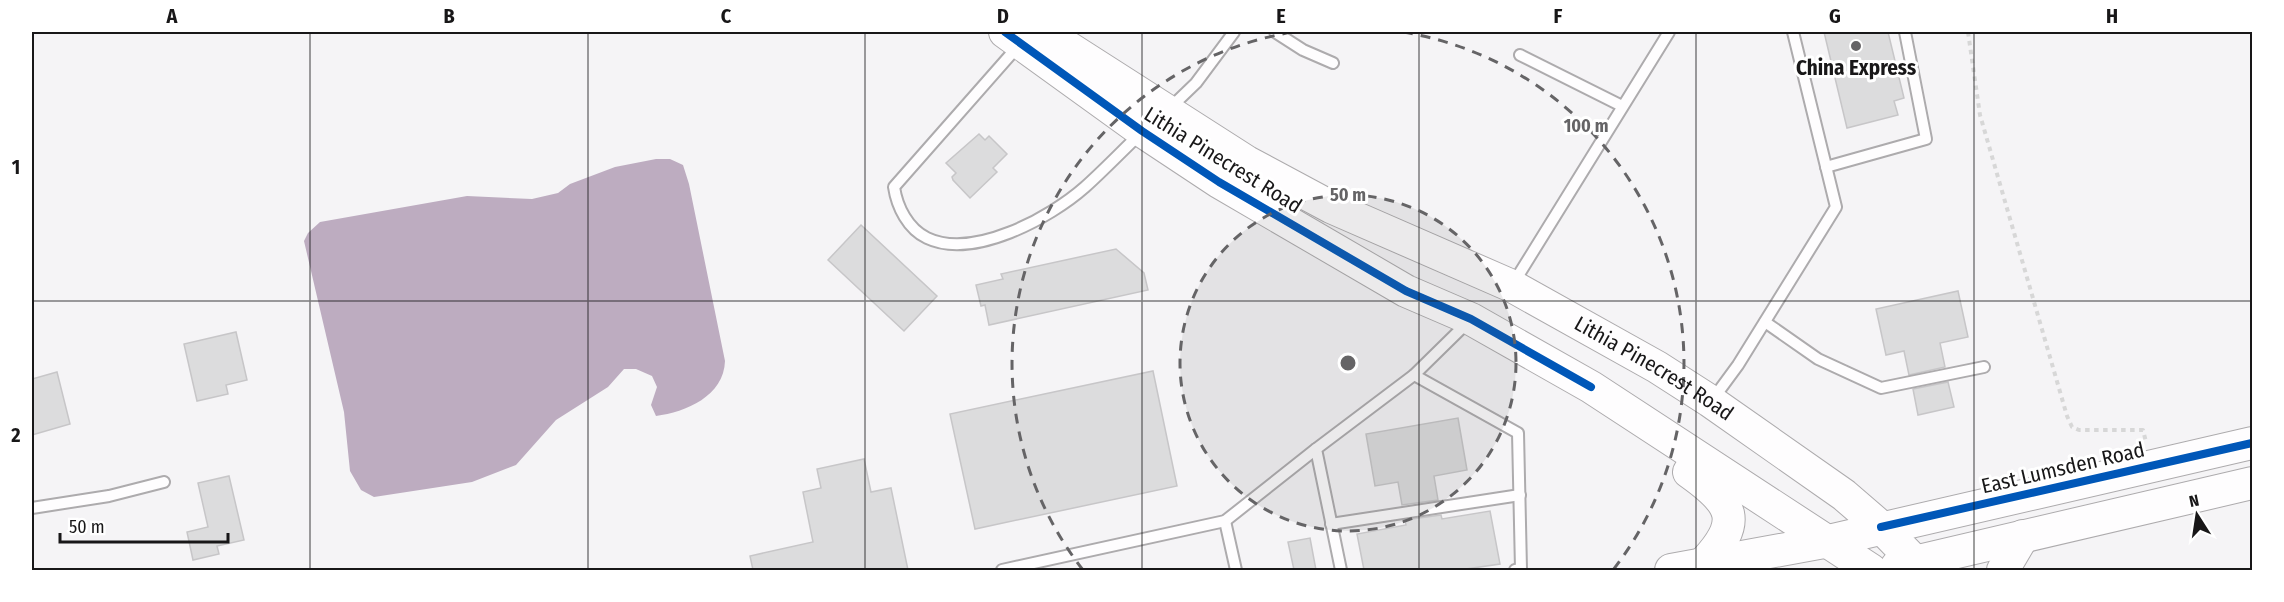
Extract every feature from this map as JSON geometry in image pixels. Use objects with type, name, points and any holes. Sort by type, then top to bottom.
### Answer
[{"type":"main road","name":"Lithia Pinecrest Road","points":[[1023,35],[1154,122],[1219,182],[1360,266],[1406,291],[1471,319],[1591,387],[1824,542],[1871,570]]},
{"type":"main road","name":"Lithia Pinecrest Road","points":[[1154,122],[1247,162],[1331,207],[1512,286],[1638,356],[1710,401],[1844,495],[1881,527],[1906,567]]},
{"type":"main road","points":[[1591,387],[1590,403],[1595,414],[1685,469],[1718,492],[1727,505],[1729,519],[1727,531],[1716,550],[1702,565]]},
{"type":"main road","name":"East Lumsden Road","points":[[1671,570],[1824,542],[2253,443]]},
{"type":"main road","points":[[1906,567],[2023,536],[2253,483]]},
{"type":"main road","points":[[2003,570],[2023,536]]},
{"type":"lane","points":[[1023,35],[894,187],[896,200],[902,213],[919,234],[942,245],[974,244],[1018,230],[1083,189],[1196,83],[1234,32]]},
{"type":"lane","points":[[1275,32],[1303,50],[1333,63]]},
{"type":"lane","points":[[1512,286],[1669,32]]},
{"type":"lane","points":[[1710,401],[1738,365],[1836,207],[1793,32]]},
{"type":"lane","points":[[1826,167],[1926,139],[1905,32]]},
{"type":"lane","points":[[1520,55],[1622,106]]},
{"type":"lane","points":[[1002,570],[1226,521],[1414,375],[1471,319]]},
{"type":"lane","points":[[1765,322],[1818,359],[1881,388],[1984,367]]},
{"type":"lane","points":[[1414,375],[1518,433],[1521,569],[1515,570]]},
{"type":"lane","points":[[1316,449],[1341,570]]},
{"type":"lane","points":[[32,508],[109,496],[164,482]]},
{"type":"lane","points":[[1331,524],[1520,495]]},
{"type":"lane","points":[[1226,521],[1236,570]]},
{"type":"path","points":[[1968,32],[1980,115],[2067,416],[2072,427],[2079,430],[2143,430],[2147,447]]},
{"type":"shaded area","points":[[656,159],[670,159],[683,165],[689,184],[725,361],[723,373],[711,393],[691,406],[656,416],[651,405],[657,387],[652,376],[636,369],[624,369],[608,387],[556,420],[516,465],[472,482],[374,497],[361,490],[350,471],[344,412],[304,241],[308,233],[320,222],[467,196],[532,199],[558,193],[570,184],[615,167]]},
{"type":"building","points":[[1824,32],[1888,32],[1904,98],[1894,101],[1898,115],[1847,128]]},
{"type":"building","points":[[979,134],[985,140],[989,136],[1007,154],[993,168],[997,172],[970,198],[953,180],[952,177],[956,173],[946,163]]},
{"type":"building","points":[[861,225],[937,296],[904,331],[828,260]]},
{"type":"building","points":[[1116,249],[1144,273],[1148,290],[989,325],[985,305],[981,306],[976,285],[1003,279],[1001,274]]},
{"type":"building","points":[[1958,291],[1968,337],[1940,343],[1945,367],[1909,375],[1904,351],[1886,355],[1876,309]]},
{"type":"building","points":[[236,332],[247,380],[226,385],[228,394],[197,401],[184,344]]},
{"type":"building","points":[[1153,371],[1177,486],[975,529],[950,414]]},
{"type":"building","points":[[57,372],[70,424],[32,435],[32,379]]},
{"type":"building","points":[[1948,382],[1954,407],[1918,415],[1913,389]]},
{"type":"building","points":[[1458,418],[1467,470],[1434,476],[1438,500],[1402,505],[1398,482],[1375,486],[1366,434]]},
{"type":"building","points":[[864,459],[871,492],[891,488],[908,570],[753,570],[750,556],[813,542],[803,492],[821,488],[817,469]]},
{"type":"building","points":[[229,476],[244,540],[217,546],[219,554],[193,560],[187,532],[208,527],[198,483]]},
{"type":"building","points":[[1490,511],[1500,564],[1459,570],[1364,570],[1357,534],[1406,525],[1405,520],[1441,515],[1442,519]]},
{"type":"building","points":[[1310,538],[1316,570],[1294,570],[1288,542]]},
{"type":"cycle path","points":[[1005,32],[1142,131],[1219,182],[1406,291],[1471,319],[1591,387]]},
{"type":"cycle path","points":[[1881,527],[2252,443]]},
{"type":"place","name":"China Express","points":[[1856,46]]}]
